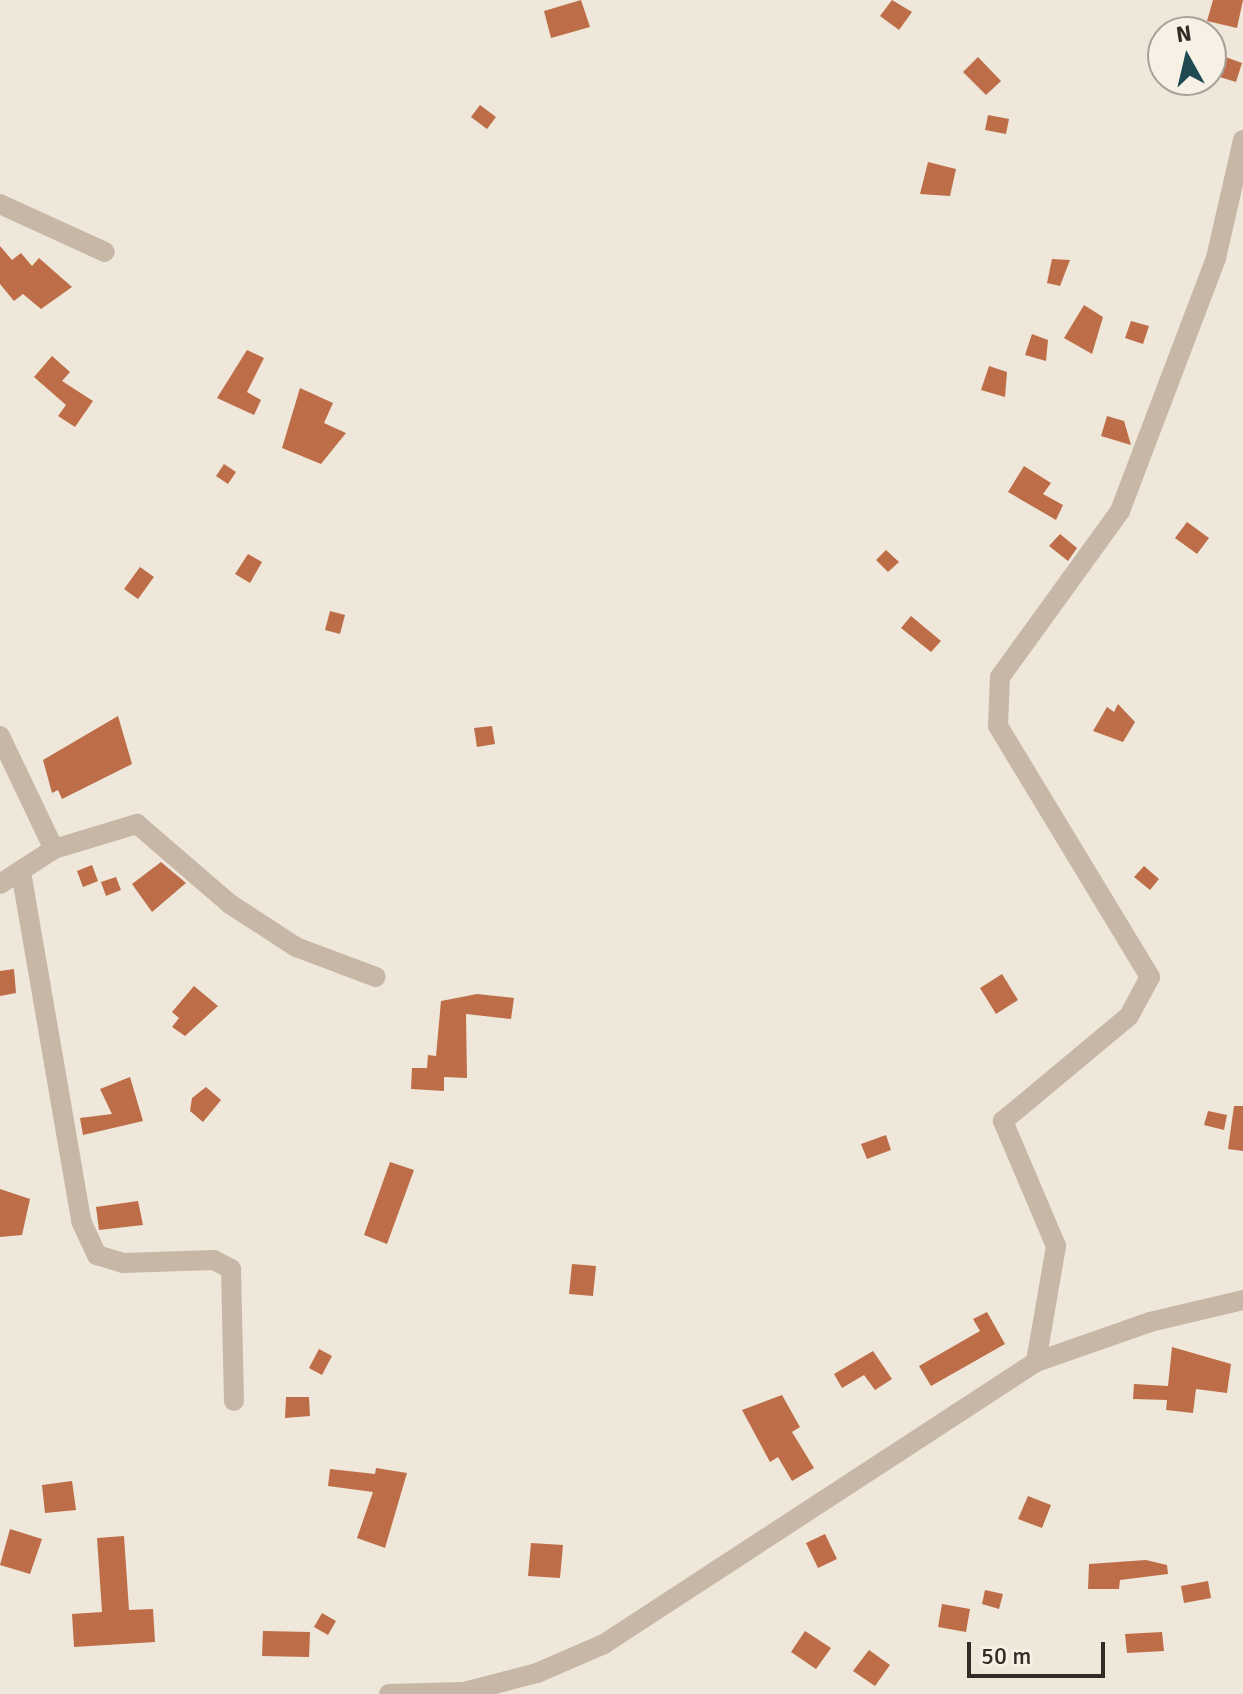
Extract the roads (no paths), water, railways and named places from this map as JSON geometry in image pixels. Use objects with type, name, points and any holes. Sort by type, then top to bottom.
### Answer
[{"type":"street","points":[[1036,1362],[1056,1246],[1003,1121],[1129,1016],[1150,977],[998,726],[1000,677],[1120,511],[1216,258],[1243,140]]},
{"type":"street","points":[[0,204],[105,252]]},
{"type":"street","points":[[0,736],[54,849]]},
{"type":"street","points":[[0,884],[54,849],[137,824],[230,904],[296,947],[376,977]]},
{"type":"street","points":[[21,872],[81,1221],[97,1255],[110,1259],[214,1260],[231,1269],[234,1401]]},
{"type":"street","points":[[389,1694],[464,1692],[537,1673],[604,1644],[1036,1362],[1150,1322],[1243,1300]]}]
